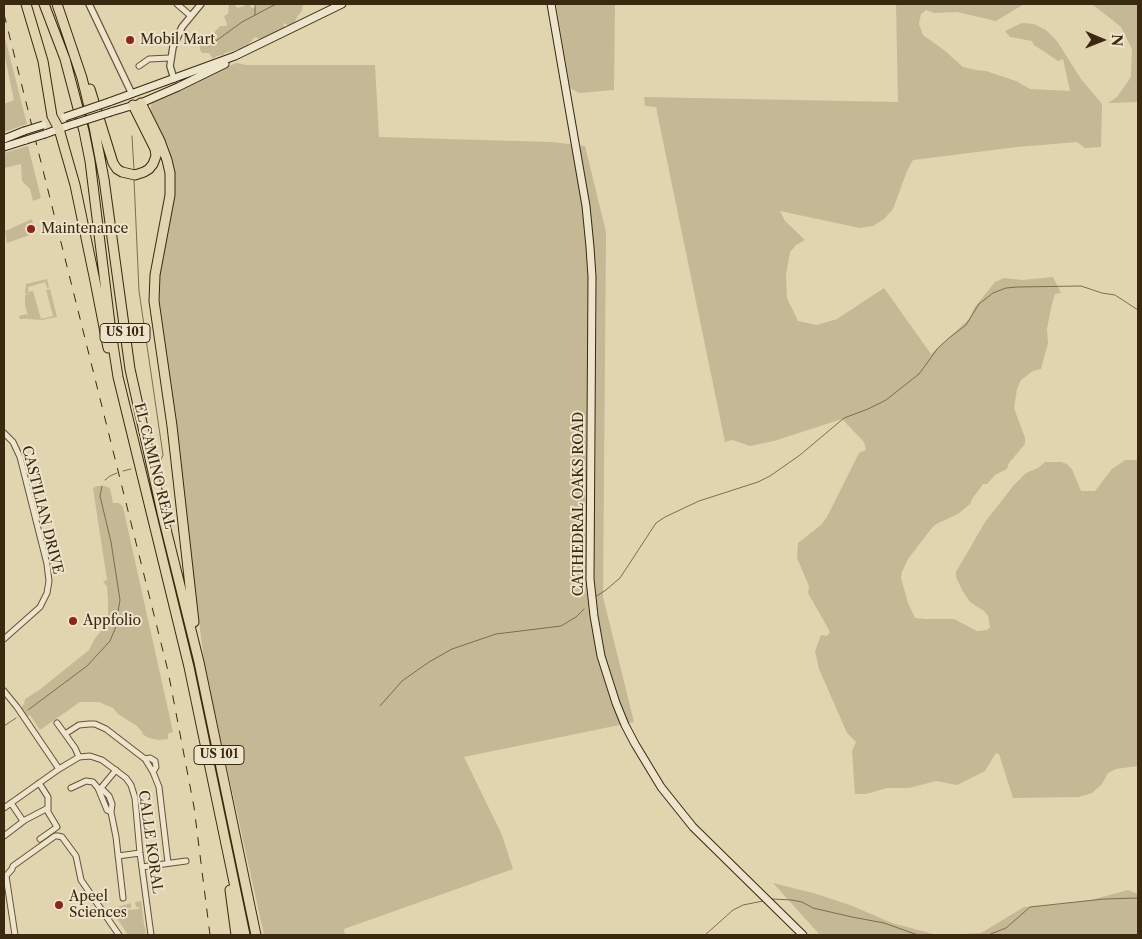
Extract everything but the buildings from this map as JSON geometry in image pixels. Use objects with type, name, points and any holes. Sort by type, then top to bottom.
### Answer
[{"type":"highway","points":[[26,4],[42,61],[52,116],[60,125],[75,185],[118,399],[126,414]]},
{"type":"highway","name":"EL CAMINO REAL","points":[[44,4],[70,75],[87,146],[111,332],[126,414],[189,667],[245,935]]},
{"type":"highway","name":"EL CAMINO REAL","points":[[57,4],[82,78],[99,149],[130,369],[199,662],[256,935]]},
{"type":"highway","points":[[66,28],[94,100],[113,163],[117,169],[128,174],[144,172],[153,164],[156,156],[137,104]]},
{"type":"highway","points":[[137,104],[160,141],[170,173],[170,195],[158,260],[154,301],[172,426],[199,662]]},
{"type":"highway","points":[[219,811],[218,820],[228,873],[236,935]]},
{"type":"highway","points":[[239,848],[261,935]]},
{"type":"main road","points":[[4,147],[45,134],[60,125],[65,117],[235,56],[342,4]]},
{"type":"main road","name":"CATHEDRAL OAKS ROAD","points":[[551,4],[586,206],[590,247],[592,277],[590,579],[601,656],[625,725],[660,786],[695,828],[803,935]]},
{"type":"main road","points":[[4,138],[43,125],[60,125],[137,104],[197,78],[226,63],[235,56]]},
{"type":"main road","points":[[132,94],[137,104]]},
{"type":"street","points":[[89,4],[132,94]]},
{"type":"street","points":[[177,4],[191,16]]},
{"type":"street","points":[[174,79],[170,58],[177,36],[202,4]]},
{"type":"street","points":[[139,66],[149,59],[170,58]]},
{"type":"street","name":"CASTILIAN DRIVE","points":[[4,433],[13,442],[20,457],[47,564],[49,581],[47,593],[40,607],[4,639]]},
{"type":"street","points":[[4,691],[59,769]]},
{"type":"street","points":[[4,808],[79,757],[75,748],[57,723]]},
{"type":"street","points":[[65,734],[84,724],[100,726],[145,759],[150,758],[155,761],[156,767],[153,772],[160,797],[168,863]]},
{"type":"street","name":"CALLE KORAL","points":[[79,757],[94,757],[106,762],[126,778],[131,785],[135,798],[151,935]]},
{"type":"street","points":[[100,788],[116,770]]},
{"type":"street","points":[[71,788],[89,780],[100,788],[108,810],[111,812],[123,898]]},
{"type":"street","points":[[39,783],[48,798],[49,815],[57,827],[40,839]]},
{"type":"street","points":[[11,803],[23,821]]},
{"type":"street","points":[[4,836],[23,821],[48,808]]},
{"type":"street","points":[[15,935],[7,873],[13,866],[55,836],[62,837],[76,856],[81,880],[119,935]]},
{"type":"street","points":[[118,856],[140,853]]},
{"type":"street","points":[[142,867],[186,862]]},
{"type":"street","points":[[4,917],[12,916]]},
{"type":"shaded area","points":[[229,4],[236,4],[235,6],[238,8],[249,4],[252,8],[255,8],[257,4],[303,4],[302,11],[294,24],[290,26],[283,23],[285,28],[262,40],[255,37],[246,47],[225,53],[213,59],[209,53],[202,53],[200,45],[209,45],[215,42],[210,37],[220,26],[226,26],[224,16],[228,14]]},
{"type":"shaded area","points":[[556,4],[615,4],[614,90],[579,93],[570,88]]},
{"type":"shaded area","points":[[896,4],[1024,4],[996,21],[957,12],[934,13],[926,10],[921,14],[919,24],[923,35],[963,67],[986,71],[1016,81],[1030,89],[1070,91],[1063,59],[1058,61],[1034,45],[1032,41],[1010,37],[1005,31],[1022,23],[1034,24],[1046,30],[1057,41],[1081,79],[1102,104],[1101,147],[1085,148],[1077,142],[1017,147],[913,160],[893,209],[884,219],[873,226],[860,228],[780,211],[785,221],[805,240],[796,245],[790,252],[786,275],[787,298],[798,321],[817,325],[837,319],[884,288],[931,354],[969,319],[974,308],[995,282],[1004,278],[1022,280],[1053,277],[1061,293],[1055,294],[1051,308],[1047,329],[1048,343],[1041,369],[1033,371],[1021,380],[1017,389],[1014,408],[1025,438],[1025,444],[1009,463],[1007,469],[995,475],[987,484],[983,484],[970,504],[958,514],[936,524],[931,529],[908,559],[901,578],[908,603],[915,618],[954,619],[977,631],[987,630],[990,627],[988,616],[970,602],[962,590],[956,577],[956,572],[985,522],[1014,485],[1026,473],[1038,468],[1045,462],[1061,462],[1067,464],[1072,469],[1081,491],[1095,491],[1112,469],[1125,460],[1138,460],[1138,766],[1116,769],[1108,773],[1102,784],[1092,793],[1079,797],[1013,798],[999,754],[996,753],[985,771],[957,785],[936,781],[909,788],[887,788],[866,794],[855,794],[852,751],[856,742],[847,733],[819,669],[815,651],[821,635],[827,636],[830,632],[808,593],[809,586],[797,558],[798,543],[821,525],[827,517],[859,453],[866,450],[864,442],[842,419],[774,441],[750,446],[732,440],[725,442],[656,107],[645,106],[644,97],[898,102]]},
{"type":"shaded area","points":[[1092,4],[1138,4],[1138,102],[1108,103],[1117,97],[1131,77],[1132,49],[1121,27]]},
{"type":"shaded area","points":[[4,34],[27,124],[4,132],[4,104],[14,100],[4,53]]},
{"type":"shaded area","points":[[236,63],[247,65],[375,65],[379,137],[552,142],[585,146],[606,232],[603,597],[634,722],[464,757],[502,835],[513,869],[344,929],[345,935],[264,935],[205,668],[157,297],[161,256],[174,195],[175,179],[173,161],[168,145],[151,111],[152,102]]},
{"type":"shaded area","points":[[28,146],[41,198],[33,201],[30,189],[22,181],[21,164],[4,168],[4,153]]},
{"type":"shaded area","points":[[32,219],[35,233],[7,243],[5,231]]},
{"type":"shaded area","points":[[47,279],[49,288],[47,288],[45,282],[28,287],[28,292],[33,291],[41,319],[53,316],[46,290],[50,289],[57,317],[42,320],[20,319],[19,316],[27,314],[28,316],[25,306],[25,295],[31,293],[25,294],[26,284]]},
{"type":"shaded area","points":[[97,486],[110,488],[113,503],[119,503],[123,507],[173,732],[168,734],[168,739],[158,740],[149,738],[142,734],[137,726],[118,714],[113,708],[99,702],[80,702],[40,730],[30,715],[25,717],[20,709],[25,699],[38,691],[89,650],[106,624],[108,600],[107,587],[103,581],[107,580],[93,488]]},
{"type":"shaded area","points":[[773,883],[813,893],[850,905],[892,923],[937,935],[820,935]]},
{"type":"shaded area","points":[[1128,890],[1138,894],[1138,935],[940,935],[981,933],[1024,907],[1091,900]]},
{"type":"shaded area","points":[[141,901],[144,923],[142,923],[146,933],[143,934],[146,935],[128,935],[111,909],[131,903],[131,908],[128,908],[128,910],[139,909],[139,907],[136,907],[135,902]]},
{"type":"waterway","points":[[255,4],[255,15]]},
{"type":"waterway","points":[[209,46],[242,22],[276,4]]},
{"type":"waterway","points":[[132,136],[134,170]]},
{"type":"waterway","points":[[134,179],[139,291],[163,455],[160,462],[155,463]]},
{"type":"waterway","points":[[595,597],[620,578],[656,523],[699,501],[758,482],[770,476],[800,455],[844,418],[886,400],[919,374],[938,348],[966,325],[979,304],[993,293],[1006,288],[1017,287],[1081,286],[1115,295],[1138,310]]},
{"type":"waterway","points":[[123,471],[131,469]]},
{"type":"waterway","points":[[105,480],[117,473]]},
{"type":"waterway","points":[[28,710],[87,666],[110,641],[115,629],[120,600],[111,542],[100,496],[102,486]]},
{"type":"waterway","points":[[380,706],[402,681],[452,649],[496,634],[561,626],[576,617],[584,609]]},
{"type":"waterway","points":[[4,726],[16,718]]},
{"type":"waterway","points":[[988,935],[1006,928],[1030,907],[1104,899],[1138,898]]},
{"type":"waterway","points":[[772,899],[802,902],[813,908],[884,923],[918,935]]},
{"type":"waterway","points":[[705,935],[733,910],[743,905],[763,901]]},
{"type":"railway","points":[[4,14],[168,671],[194,807],[210,935]]},
{"type":"place","name":"Mobil Mart","points":[[130,40]]},
{"type":"place","name":"Maintenance","points":[[31,229]]},
{"type":"place","name":"Appfolio","points":[[73,621]]},
{"type":"place","name":"Apeel Sciences","points":[[59,905]]}]
